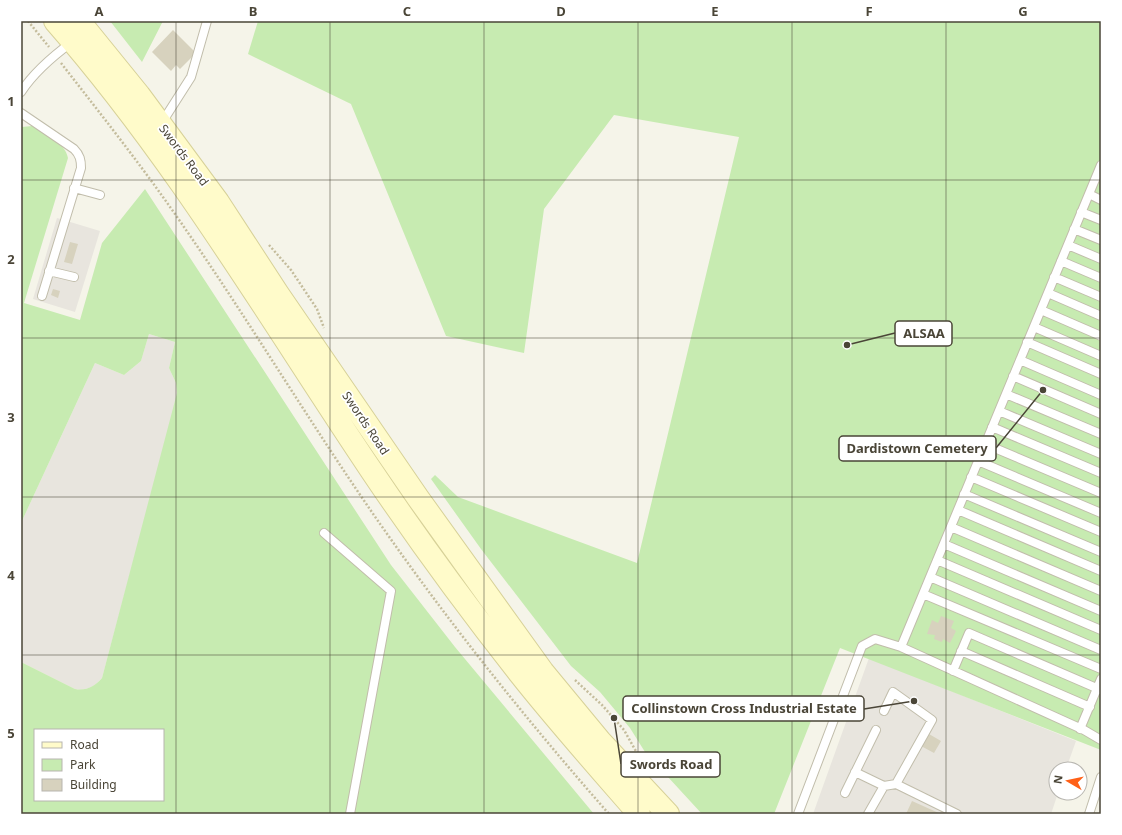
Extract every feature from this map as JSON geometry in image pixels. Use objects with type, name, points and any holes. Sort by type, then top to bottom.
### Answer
[{"type":"main road","name":"Swords Road","points":[[55,21],[76,31],[139,95],[218,202],[418,498],[543,672],[600,741],[668,814]]},
{"type":"main road","name":"Swords Road","points":[[76,31],[187,191],[371,470],[462,598],[522,676],[639,814]]},
{"type":"lane","points":[[161,124],[191,77],[207,21]]},
{"type":"lane","points":[[21,92],[27,82],[76,31]]},
{"type":"lane","points":[[22,115],[74,149],[80,157],[81,168],[42,296]]},
{"type":"lane","points":[[901,647],[1088,194],[1098,179],[1101,165]]},
{"type":"lane","points":[[74,188],[100,195]]},
{"type":"lane","points":[[1088,194],[1101,200]]},
{"type":"lane","points":[[1081,212],[1101,220]]},
{"type":"lane","points":[[1074,229],[1101,240]]},
{"type":"lane","points":[[1068,245],[1101,259]]},
{"type":"lane","points":[[1061,261],[1101,278]]},
{"type":"lane","points":[[49,271],[74,277]]},
{"type":"lane","points":[[1054,277],[1101,297]]},
{"type":"lane","points":[[1048,293],[1101,316]]},
{"type":"lane","points":[[1041,310],[1101,336]]},
{"type":"lane","points":[[1034,327],[1101,356]]},
{"type":"lane","points":[[1027,342],[1101,374]]},
{"type":"lane","points":[[1020,360],[1101,395]]},
{"type":"lane","points":[[1013,376],[1101,414]]},
{"type":"lane","points":[[1006,394],[1101,434]]},
{"type":"lane","points":[[999,411],[1101,454]]},
{"type":"lane","points":[[992,427],[1101,473]]},
{"type":"lane","points":[[985,444],[1101,493]]},
{"type":"lane","points":[[978,460],[1101,513]]},
{"type":"lane","points":[[971,477],[1101,532]]},
{"type":"lane","points":[[964,494],[1101,552]]},
{"type":"lane","points":[[958,510],[1101,571]]},
{"type":"lane","points":[[951,527],[1101,591]]},
{"type":"lane","points":[[324,533],[391,591],[350,814]]},
{"type":"lane","points":[[944,544],[1101,611]]},
{"type":"lane","points":[[937,560],[1101,630]]},
{"type":"lane","points":[[930,577],[1101,650]]},
{"type":"lane","points":[[923,594],[1101,669]]},
{"type":"lane","points":[[953,671],[969,633],[1099,689]]},
{"type":"lane","points":[[798,814],[862,646],[875,639],[901,647],[1101,740]]},
{"type":"lane","points":[[961,652],[1090,707]]},
{"type":"lane","points":[[1080,729],[1099,689],[1101,679]]},
{"type":"lane","points":[[884,711],[893,692],[932,720],[896,784]]},
{"type":"lane","points":[[845,793],[876,730]]},
{"type":"lane","points":[[855,772],[884,786],[896,784],[957,814]]},
{"type":"lane","points":[[1089,814],[1101,777]]},
{"type":"lane","points":[[868,814],[884,786]]},
{"type":"shaded area","points":[[57,218],[100,231],[75,312],[33,299]]},
{"type":"shaded area","points":[[149,334],[175,342],[169,368],[176,383],[176,402],[102,678],[95,685],[89,688],[81,690],[75,689],[21,662],[21,523],[95,363],[124,375],[141,361]]},
{"type":"shaded area","points":[[869,658],[1076,741],[1069,761],[1048,761],[1048,801],[1055,801],[1051,814],[813,814]]},
{"type":"green space","points":[[110,21],[163,21],[142,62]]},
{"type":"green space","points":[[258,21],[1101,21],[1101,750],[840,648],[774,814],[702,814],[645,752],[630,728],[600,692],[571,666],[481,549],[431,479],[435,475],[458,497],[637,563],[739,137],[614,115],[544,209],[524,353],[446,336],[351,104],[248,54]]},
{"type":"green space","points":[[32,126],[54,139],[63,147],[68,158],[24,303],[80,320],[102,243],[145,189],[391,565],[455,647],[594,814],[21,814],[21,662],[75,689],[90,688],[102,678],[177,393],[176,383],[169,368],[175,342],[149,334],[141,361],[124,375],[95,363],[21,523],[22,127]]},
{"type":"building","points":[[173,30],[196,53],[180,69],[176,65],[171,71],[152,52]]},
{"type":"building","points":[[70,242],[78,244],[72,264],[64,262]]},
{"type":"building","points":[[53,289],[60,291],[58,298],[51,295]]},
{"type":"building","points":[[941,616],[954,621],[951,628],[956,631],[950,643],[943,639],[942,642],[934,639],[935,635],[927,634],[932,620],[938,623]]},
{"type":"building","points":[[929,734],[941,741],[934,753],[921,746]]},
{"type":"building","points":[[912,801],[941,814],[906,814]]},
{"type":"place","name":"ALSAA","points":[[847,345]]},
{"type":"place","name":"Dardistown Cemetery","points":[[1043,390]]},
{"type":"place","name":"Collinstown Cross Industrial Estate","points":[[914,701]]},
{"type":"place","name":"Swords Road","points":[[614,718]]}]
